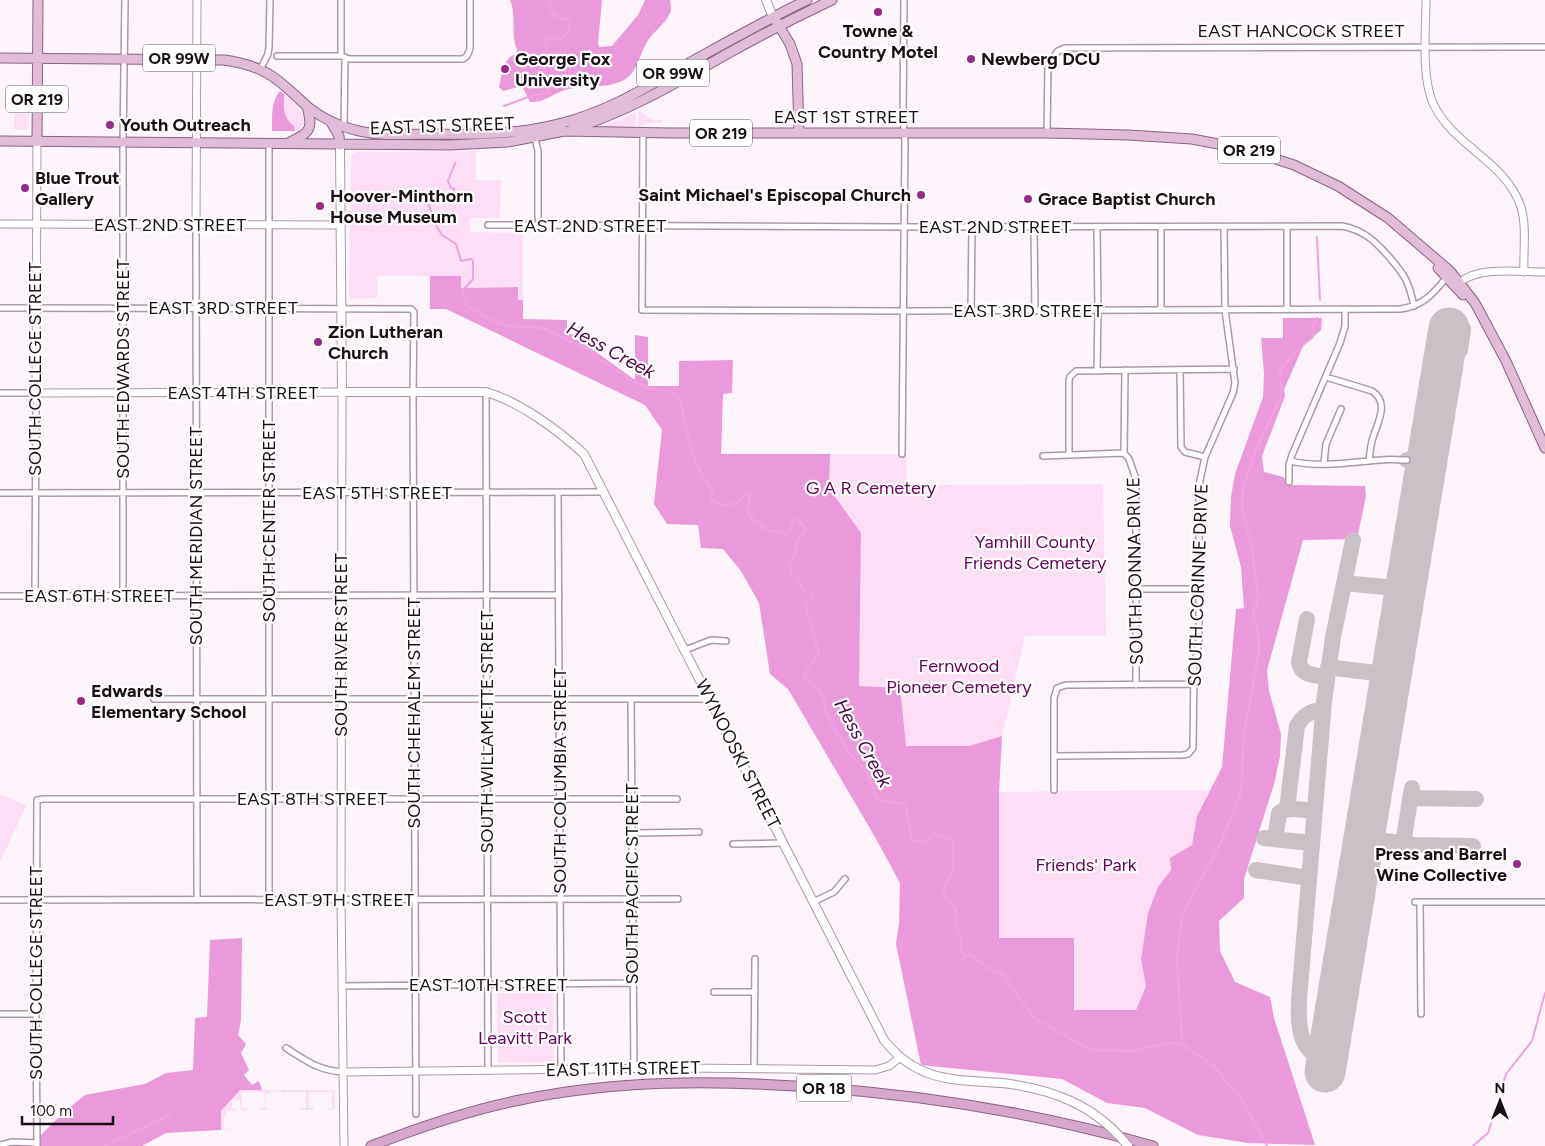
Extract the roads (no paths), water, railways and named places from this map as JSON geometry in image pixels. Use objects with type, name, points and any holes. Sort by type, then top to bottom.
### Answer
[{"type":"highway","name":"OR 18","points":[[372,1146],[432,1123],[493,1106],[546,1095],[627,1085],[686,1082],[773,1084],[864,1091],[934,1100],[1054,1122],[1152,1146]]},
{"type":"main road","name":"OR 219","points":[[37,141],[38,0]]},
{"type":"main road","points":[[766,0],[790,44],[797,64],[799,133]]},
{"type":"main road","name":"OR 99W","points":[[774,16],[807,0]]},
{"type":"main road","name":"OR 99W","points":[[564,131],[608,116],[642,101],[779,26],[832,0]]},
{"type":"main road","name":"EAST 1ST STREET","points":[[307,106],[331,122],[368,133],[488,134],[537,129],[598,111],[630,97],[774,16]]},
{"type":"main road","name":"OR 99W","points":[[0,58],[124,58],[231,61],[260,70],[288,88],[307,106]]},
{"type":"main road","points":[[287,143],[304,135],[310,129],[311,121],[307,106]]},
{"type":"main road","points":[[331,122],[339,136],[340,145]]},
{"type":"main road","name":"EAST 1ST STREET","points":[[0,141],[473,145],[535,138],[564,131],[643,133],[1047,134],[1164,136],[1192,139],[1244,149],[1273,158],[1318,176],[1368,204],[1388,218],[1438,260],[1460,282],[1481,315]]},
{"type":"main road","points":[[340,145],[345,141],[381,134]]},
{"type":"main road","name":"SOUTH RIVER STREET","points":[[340,145],[342,392]]},
{"type":"main road","name":"EAST 1ST STREET","points":[[1424,250],[1481,315]]},
{"type":"main road","name":"OR 219","points":[[1481,315],[1506,361],[1545,448]]},
{"type":"main road","name":"EAST 4TH STREET","points":[[342,392],[486,392]]},
{"type":"main road","name":"WYNOOSKI STREET","points":[[486,392],[500,396],[517,406],[584,454],[884,1040],[899,1058],[917,1070],[945,1079],[1028,1086],[1064,1097],[1098,1117],[1128,1146]]},
{"type":"street","name":"SOUTH EDWARDS STREET","points":[[123,596],[123,142],[125,0]]},
{"type":"street","name":"SOUTH MERIDIAN STREET","points":[[196,900],[197,0]]},
{"type":"street","points":[[260,70],[268,54],[270,0]]},
{"type":"street","points":[[341,0],[344,127]]},
{"type":"street","points":[[277,56],[463,59],[467,56],[470,49],[470,0]]},
{"type":"street","points":[[902,454],[904,0]]},
{"type":"street","points":[[1426,0],[1426,72],[1431,96],[1438,114],[1455,132],[1500,172],[1514,191],[1523,216],[1524,272]]},
{"type":"street","name":"EAST HANCOCK STREET","points":[[1047,134],[1048,64],[1058,51],[1066,48],[1545,47]]},
{"type":"street","points":[[643,133],[643,227]]},
{"type":"street","points":[[535,138],[538,151],[538,218]]},
{"type":"street","name":"SOUTH COLLEGE STREET","points":[[35,596],[37,141]]},
{"type":"street","name":"SOUTH CENTER STREET","points":[[269,143],[269,900]]},
{"type":"street","name":"EAST 2ND STREET","points":[[0,224],[340,225]]},
{"type":"street","name":"EAST 2ND STREET","points":[[488,225],[643,227],[1342,226],[1364,233],[1377,242],[1402,273],[1408,284],[1414,306]]},
{"type":"street","name":"EAST 3RD STREET","points":[[643,227],[642,310],[903,312],[1400,309],[1414,306]]},
{"type":"street","points":[[971,311],[972,227]]},
{"type":"street","points":[[1034,227],[1035,311]]},
{"type":"street","points":[[1097,227],[1097,370]]},
{"type":"street","points":[[1160,227],[1160,310]]},
{"type":"street","name":"SOUTH CORINNE DRIVE","points":[[1054,756],[1188,754],[1192,752],[1194,744],[1194,667],[1199,642],[1199,492],[1205,457],[1234,393],[1235,383],[1224,310],[1224,227]]},
{"type":"street","points":[[1287,227],[1287,309]]},
{"type":"street","points":[[1460,282],[1471,275],[1482,272],[1545,272]]},
{"type":"street","points":[[1414,306],[1430,298],[1447,277]]},
{"type":"street","name":"EAST 3RD STREET","points":[[0,308],[411,308],[414,312]]},
{"type":"street","points":[[1289,482],[1291,461],[1343,335],[1345,309]]},
{"type":"street","name":"SOUTH CHEHALEM STREET","points":[[414,312],[416,1114]]},
{"type":"street","points":[[1069,455],[1069,381],[1072,373],[1080,370],[1234,369]]},
{"type":"street","name":"SOUTH DONNA DRIVE","points":[[1125,370],[1124,454],[1129,459],[1136,478],[1136,685]]},
{"type":"street","points":[[1180,370],[1181,446],[1185,452],[1205,457]]},
{"type":"street","points":[[1326,377],[1372,390],[1377,394],[1381,402],[1381,416],[1372,440],[1369,461]]},
{"type":"street","name":"EAST 4TH STREET","points":[[0,393],[342,392]]},
{"type":"street","name":"SOUTH RIVER STREET","points":[[342,392],[341,900],[344,1146]]},
{"type":"street","name":"SOUTH WILLAMETTE STREET","points":[[486,392],[488,1071]]},
{"type":"street","points":[[1324,463],[1326,444],[1341,409]]},
{"type":"street","points":[[1043,456],[1124,454]]},
{"type":"street","points":[[1291,461],[1298,463],[1324,463],[1407,460]]},
{"type":"street","name":"EAST 5TH STREET","points":[[0,493],[603,492]]},
{"type":"street","name":"SOUTH COLUMBIA STREET","points":[[558,493],[561,1070]]},
{"type":"street","points":[[1137,589],[1199,589]]},
{"type":"street","name":"EAST 6TH STREET","points":[[0,596],[559,595]]},
{"type":"street","points":[[685,650],[711,640],[726,641]]},
{"type":"street","points":[[1054,790],[1054,698],[1057,688],[1066,685],[1194,684]]},
{"type":"street","points":[[154,699],[710,699]]},
{"type":"street","name":"SOUTH PACIFIC STREET","points":[[631,699],[634,1069]]},
{"type":"street","name":"EAST 8TH STREET","points":[[37,800],[43,798],[677,799]]},
{"type":"street","name":"SOUTH COLLEGE STREET","points":[[37,800],[37,1144]]},
{"type":"street","points":[[632,833],[699,832]]},
{"type":"street","points":[[733,844],[783,843]]},
{"type":"street","points":[[813,902],[834,892],[845,879]]},
{"type":"street","name":"EAST 9TH STREET","points":[[0,900],[678,899]]},
{"type":"street","points":[[1421,1014],[1418,902],[1545,902]]},
{"type":"street","points":[[754,1068],[755,959]]},
{"type":"street","name":"EAST 10TH STREET","points":[[342,986],[633,984]]},
{"type":"street","points":[[714,992],[754,992]]},
{"type":"street","points":[[0,1014],[36,1014]]},
{"type":"street","points":[[286,1048],[317,1068],[343,1072]]},
{"type":"street","name":"EAST 11TH STREET","points":[[343,1072],[678,1068],[875,1070],[889,1066],[899,1058]]},
{"type":"street","points":[[0,1145],[12,1142],[37,1144]]},
{"type":"waterway","name":"Hess Creek","points":[[504,106],[531,96],[548,93],[549,86],[543,65],[547,57],[546,39],[560,39],[568,32],[570,26],[567,19],[557,17],[551,11],[549,4],[552,0]]},
{"type":"waterway","name":"Hess Creek","points":[[455,163],[448,181],[451,188],[454,189],[454,195],[451,198],[444,199],[438,192],[433,192],[429,205],[435,224],[442,235],[456,244],[461,261],[471,259],[473,261],[473,279],[462,291],[468,306],[484,317],[508,326],[542,328],[580,346],[631,380],[650,389],[671,392],[680,401],[692,453],[701,473],[711,488],[713,494],[711,499],[728,505],[739,501],[748,491],[750,494],[748,514],[767,530],[787,534],[792,529],[792,521],[797,519],[806,529],[796,543],[796,553],[789,565],[792,574],[799,578],[803,591],[812,592],[812,599],[805,603],[819,654],[804,673],[806,679],[812,685],[819,688],[826,712],[832,724],[850,754],[867,773],[878,800],[905,804],[912,840],[926,842],[933,834],[953,841],[953,868],[943,893],[956,908],[955,924],[962,940],[960,945],[964,956],[970,955],[990,969],[1002,973],[1034,1018],[1091,1050],[1133,1051],[1166,1043],[1182,1044],[1214,1066],[1244,1103],[1267,1146]]},
{"type":"waterway","points":[[1317,237],[1320,300]]},
{"type":"waterway","points":[[1182,1043],[1177,959],[1182,916],[1221,842],[1241,793],[1244,734],[1259,650],[1258,631],[1253,614],[1258,599],[1253,556],[1242,506],[1243,488],[1256,450],[1281,396],[1280,370],[1313,337],[1312,330],[1317,318]]},
{"type":"waterway","points":[[1473,1146],[1488,1133],[1506,1074],[1532,1041],[1545,993]]},
{"type":"waterway","points":[[105,1146],[171,1114]]},
{"type":"place","name":"Towne & Country Motel","points":[[878,12]]},
{"type":"place","name":"Newberg DCU","points":[[971,59]]},
{"type":"place","name":"George Fox University","points":[[505,69]]},
{"type":"place","name":"Youth Outreach","points":[[110,125]]},
{"type":"place","name":"Blue Trout Gallery","points":[[25,188]]},
{"type":"place","name":"Saint Michael's Episcopal Church","points":[[921,195]]},
{"type":"place","name":"Grace Baptist Church","points":[[1028,199]]},
{"type":"place","name":"Hoover-Minthorn House Museum","points":[[320,206]]},
{"type":"place","name":"Zion Lutheran Church","points":[[318,342]]},
{"type":"place","name":"Edwards Elementary School","points":[[81,701]]},
{"type":"place","name":"Press and Barrel Wine Collective","points":[[1517,864]]},
{"type":"park label","name":"G A R Cemetery","points":[[871,488]]},
{"type":"park label","name":"Yamhill County Friends Cemetery","points":[[1035,552]]},
{"type":"park label","name":"Fernwood Pioneer Cemetery","points":[[959,676]]},
{"type":"park label","name":"Friends' Park","points":[[1086,865]]},
{"type":"park label","name":"Scott Leavitt Park","points":[[525,1027]]}]
